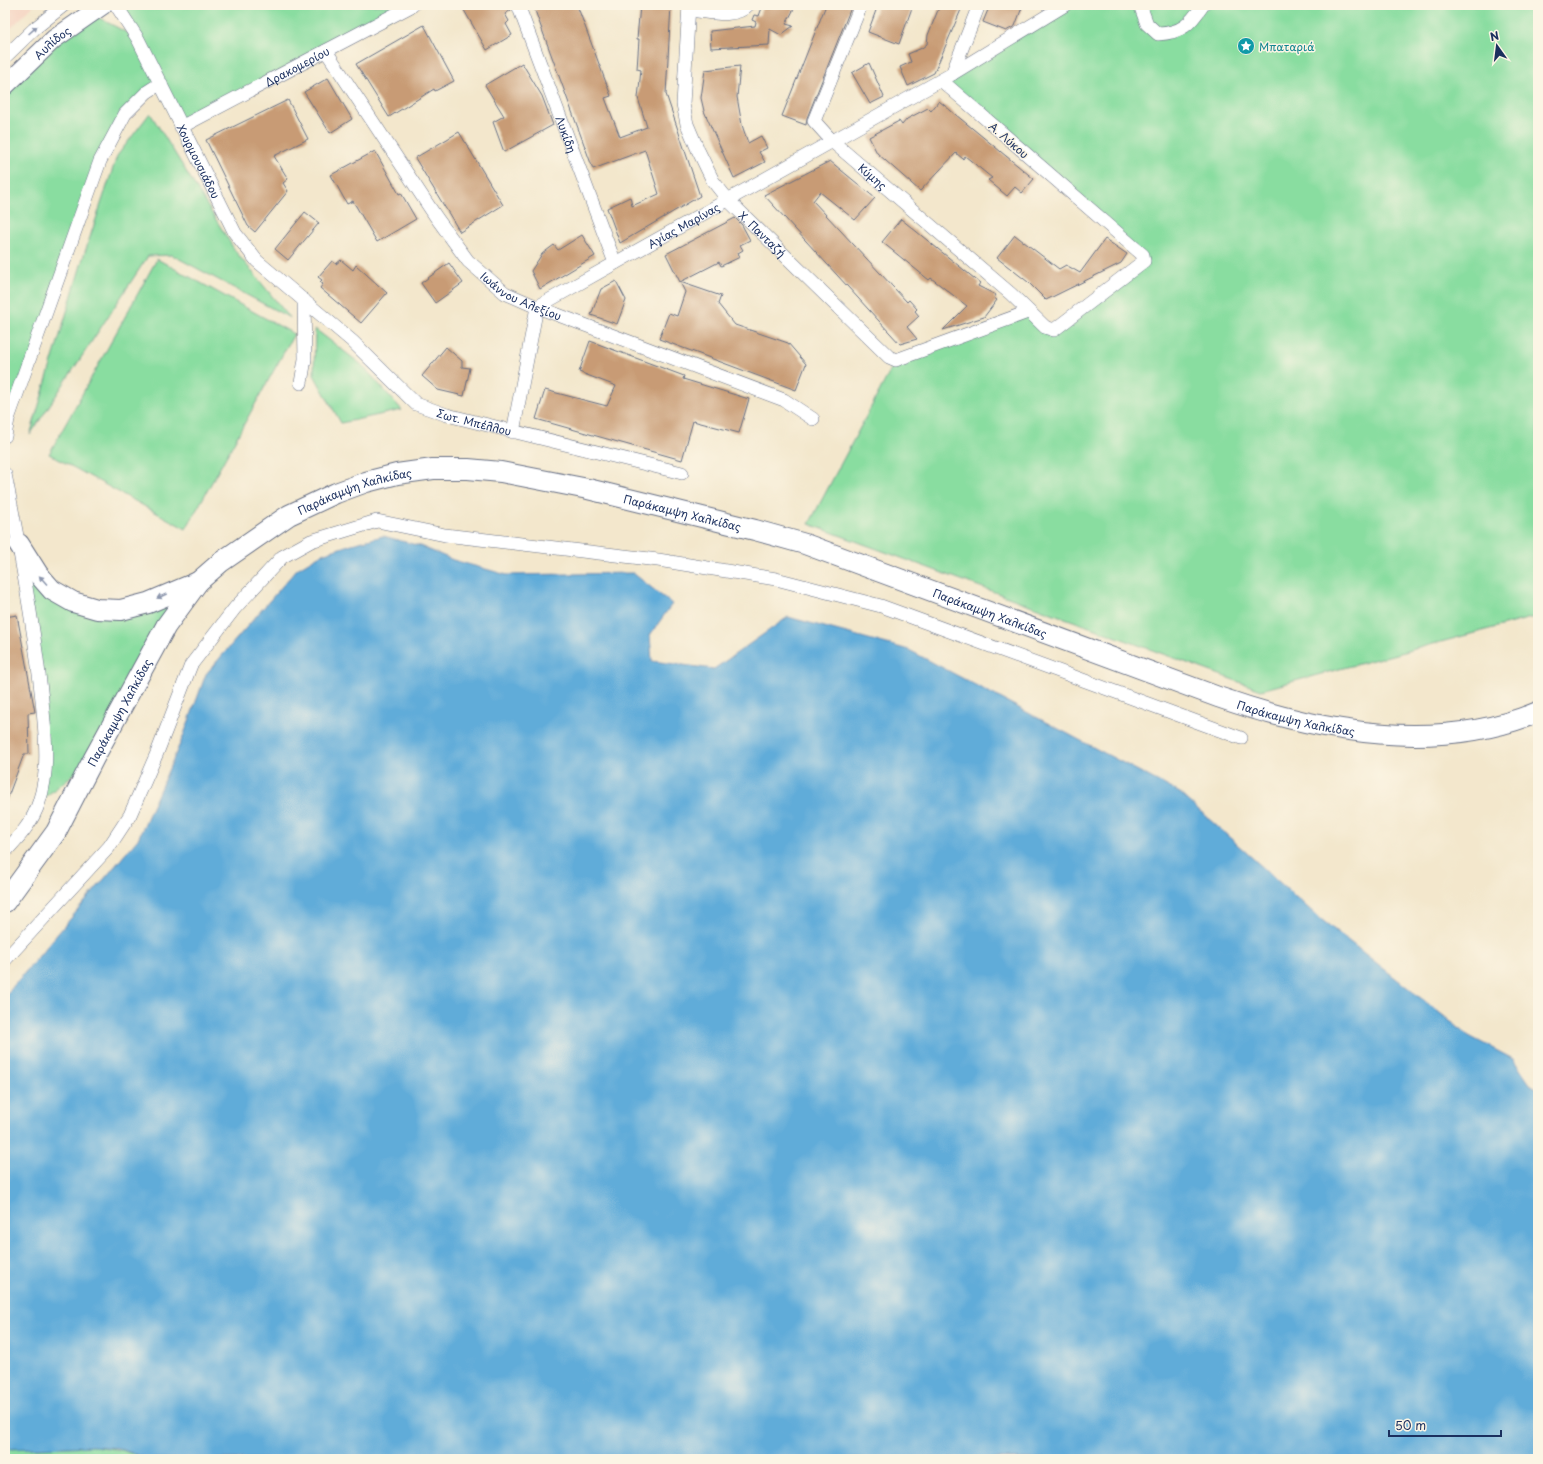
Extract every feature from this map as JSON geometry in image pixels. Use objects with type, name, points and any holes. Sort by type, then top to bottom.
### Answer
[{"type":"main road","name":"Παράκαμψη Χαλκίδας","points":[[5,902],[56,832],[94,758],[166,626],[198,582],[221,562],[289,515],[330,496],[366,482],[397,474],[433,469],[468,469],[501,472],[588,489],[805,544],[1240,704],[1279,716],[1342,729],[1412,735],[1473,730],[1514,720],[1538,712]]},
{"type":"main road","points":[[19,544],[38,574],[52,590],[73,602],[97,609],[120,610],[148,603],[198,582]]},
{"type":"street","name":"Αυλίδος","points":[[5,57],[34,29],[64,5]]},
{"type":"street","name":"Αυλίδος","points":[[5,86],[54,39],[103,5]]},
{"type":"street","name":"Χουρμουσιάδου","points":[[116,5],[138,39],[161,83],[181,127],[235,233],[257,261],[304,300]]},
{"type":"street","name":"Δρακομερίου","points":[[181,127],[413,5]]},
{"type":"street","name":"Λυκίδη","points":[[518,5],[615,263]]},
{"type":"street","points":[[689,7],[723,13],[740,12],[748,5]]},
{"type":"street","name":"Κύμης","points":[[861,5],[814,121],[833,142],[1011,294],[1045,327],[1054,330],[1144,260],[1143,255]]},
{"type":"street","points":[[947,78],[978,5]]},
{"type":"street","name":"Αγίας Μαρίνας","points":[[536,307],[947,78],[1065,5]]},
{"type":"street","points":[[1140,5],[1147,24],[1158,34],[1172,33],[1183,28],[1194,18],[1203,5]]},
{"type":"street","name":"Χ. Πανταζή","points":[[689,7],[683,104],[687,124],[713,181],[728,200],[889,357],[896,360],[1028,312]]},
{"type":"street","name":"Ιωάννου Αλεξίου","points":[[326,51],[432,211],[468,261],[505,293],[536,307],[784,400],[813,419]]},
{"type":"street","name":"Α. Λύκου","points":[[947,78],[1143,255]]},
{"type":"street","points":[[5,436],[8,419],[100,162],[125,114],[148,92],[161,83]]},
{"type":"street","points":[[300,383],[305,360],[304,300]]},
{"type":"street","name":"Σωτ. Μπέλλου","points":[[304,300],[367,355],[416,404],[447,416],[682,474]]},
{"type":"street","points":[[513,432],[536,307]]},
{"type":"street","points":[[5,474],[27,587],[38,667],[46,749],[40,801],[33,817],[23,832],[5,852]]},
{"type":"street","points":[[5,960],[109,847],[130,815],[157,753],[192,665],[235,608],[282,558],[311,541],[377,521],[445,535],[658,560],[776,579],[881,606],[1241,738]]},
{"type":"shaded area","points":[[5,5],[34,5],[5,34]]},
{"type":"green space","points":[[116,5],[413,5],[181,127],[161,83],[114,133],[5,436],[5,86],[90,13],[137,38]]},
{"type":"green space","points":[[1065,5],[1538,5],[1538,616],[1261,690],[809,524],[896,360],[1028,312],[1054,330],[1144,261],[942,81]]},
{"type":"green space","points":[[150,113],[236,252],[290,318],[172,255],[148,256],[30,435],[83,258],[117,156]]},
{"type":"green space","points":[[157,259],[294,334],[186,529],[49,454]]},
{"type":"green space","points":[[315,329],[362,365],[402,410],[341,423],[314,375]]},
{"type":"green space","points":[[38,574],[73,602],[148,603],[180,606],[94,758],[40,801],[43,779],[27,587]]},
{"type":"green space","points":[[93,1446],[121,1450],[148,1459],[5,1459],[5,1449]]},
{"type":"water","points":[[383,536],[420,546],[453,560],[507,575],[633,573],[672,604],[650,635],[652,661],[714,669],[788,617],[909,650],[1180,793],[1317,916],[1469,1036],[1513,1059],[1530,1084],[1538,1089],[1538,1459],[148,1459],[118,1448],[93,1446],[5,1449],[5,996],[138,839],[183,737],[206,674],[297,569],[322,554]]},
{"type":"building","points":[[461,5],[510,5],[511,10],[505,14],[509,21],[506,24],[512,35],[487,50]]},
{"type":"building","points":[[533,5],[577,5],[611,96],[605,98],[620,137],[647,127],[638,98],[641,70],[637,69],[639,39],[637,39],[640,5],[671,5],[666,94],[700,196],[620,243],[607,208],[630,197],[632,206],[659,194],[645,150],[593,169]]},
{"type":"building","points":[[763,5],[796,5],[786,24],[793,26],[781,35],[770,29],[769,45],[711,48],[710,31],[755,26],[756,22],[752,20],[754,15],[759,16]]},
{"type":"building","points":[[826,5],[852,5],[807,118],[806,125],[782,116]]},
{"type":"building","points":[[878,5],[913,5],[899,44],[868,32]]},
{"type":"building","points":[[940,5],[963,5],[934,73],[908,86],[900,67],[911,62],[908,54],[922,48],[927,44],[928,35]]},
{"type":"building","points":[[990,5],[1023,5],[1015,26],[1006,31],[983,22]]},
{"type":"building","points":[[424,25],[454,81],[435,91],[434,89],[389,117],[356,64]]},
{"type":"building","points":[[522,63],[542,96],[553,125],[504,152],[493,122],[504,116],[485,85]]},
{"type":"building","points":[[869,63],[884,97],[870,104],[852,73]]},
{"type":"building","points":[[740,66],[737,97],[742,125],[748,143],[761,136],[767,148],[759,152],[765,162],[734,178],[704,111],[701,98],[705,70]]},
{"type":"building","points":[[328,78],[352,119],[330,133],[304,92]]},
{"type":"building","points":[[288,100],[308,139],[274,156],[288,179],[283,183],[288,191],[255,232],[248,226],[206,140]]},
{"type":"building","points":[[939,101],[1034,179],[1022,193],[1015,187],[1007,196],[988,180],[992,178],[965,156],[963,159],[956,153],[920,191],[877,153],[869,137],[899,121],[902,125],[907,119],[928,108],[931,111]]},
{"type":"building","points":[[459,132],[503,205],[460,232],[415,158]]},
{"type":"building","points":[[375,151],[399,194],[401,193],[416,219],[377,242],[353,201],[347,204],[331,175]]},
{"type":"building","points":[[830,161],[875,198],[855,220],[820,192],[813,201],[907,302],[909,300],[917,309],[915,311],[919,316],[907,327],[917,339],[900,344],[764,195]]},
{"type":"building","points":[[305,212],[319,223],[288,260],[275,249]]},
{"type":"building","points":[[735,218],[742,225],[750,240],[740,245],[743,250],[738,253],[740,257],[721,266],[719,262],[680,282],[666,254]]},
{"type":"building","points":[[901,219],[980,283],[978,286],[996,295],[994,298],[997,300],[984,317],[943,330],[967,306],[931,278],[929,280],[882,242]]},
{"type":"building","points":[[582,235],[595,256],[540,289],[531,271],[542,254],[554,245],[558,250]]},
{"type":"building","points":[[1015,235],[1059,269],[1066,265],[1080,273],[1105,239],[1127,254],[1121,263],[1046,300],[1028,282],[997,258]]},
{"type":"building","points":[[341,260],[353,270],[356,265],[387,293],[361,323],[320,288],[323,284],[320,282],[322,280],[318,277],[332,261],[336,264]]},
{"type":"building","points":[[449,263],[463,283],[435,303],[421,283]]},
{"type":"building","points":[[616,281],[626,300],[617,324],[591,315],[601,289]]},
{"type":"building","points":[[680,282],[721,296],[718,304],[735,325],[788,343],[806,364],[796,390],[659,339],[669,313],[677,316],[685,292]]},
{"type":"building","points":[[590,341],[684,376],[683,379],[749,399],[739,433],[693,421],[682,460],[536,419],[545,390],[607,406],[616,386],[579,372]]},
{"type":"building","points":[[446,347],[462,361],[462,367],[470,368],[464,396],[438,390],[422,376]]},
{"type":"building","points":[[17,615],[35,712],[28,713],[29,754],[24,754],[6,802],[5,725],[8,725],[5,708],[5,617]]},
{"type":"place","name":"Μπαταριά","points":[[1246,46]]}]
